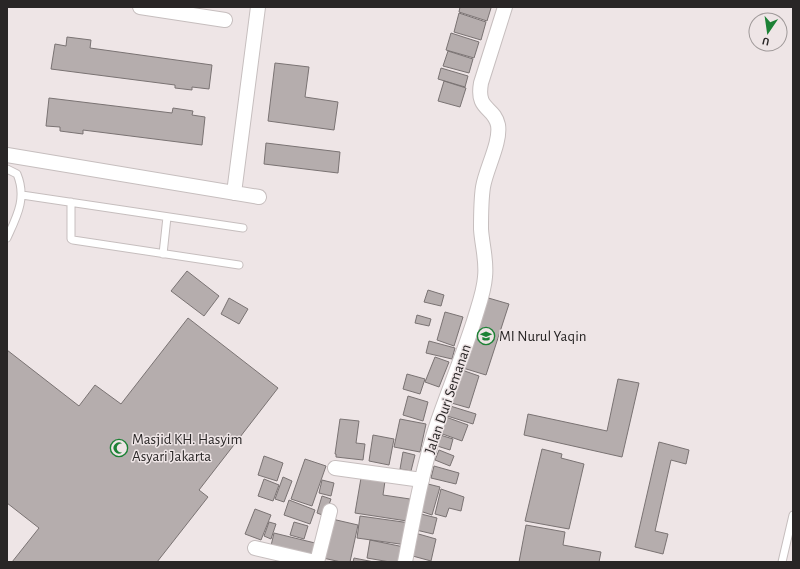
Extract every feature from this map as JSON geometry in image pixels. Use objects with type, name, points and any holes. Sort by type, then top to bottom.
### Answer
[{"type":"street","points":[[140,7],[225,20]]},
{"type":"street","points":[[234,193],[258,7]]},
{"type":"street","name":"Jalan Duri Semanan","points":[[405,562],[431,444],[470,332],[483,289],[485,261],[481,229],[483,187],[498,136],[498,125],[481,101],[480,92],[481,82],[505,7]]},
{"type":"street","points":[[7,155],[259,197]]},
{"type":"street","points":[[335,468],[422,480]]},
{"type":"street","points":[[255,548],[316,562],[330,511]]},
{"type":"lane","points":[[7,169],[17,174],[22,195],[18,213],[7,238]]},
{"type":"lane","points":[[22,195],[243,228]]},
{"type":"lane","points":[[71,202],[71,239],[239,265]]},
{"type":"lane","points":[[163,254],[167,217]]},
{"type":"lane","points":[[782,562],[793,515]]},
{"type":"building","points":[[460,7],[491,8],[487,21],[459,12]]},
{"type":"building","points":[[459,13],[486,22],[481,40],[454,32]]},
{"type":"building","points":[[451,33],[479,42],[474,58],[446,50]]},
{"type":"building","points":[[67,37],[91,40],[90,48],[212,65],[209,89],[192,87],[192,90],[175,88],[175,85],[51,69],[55,44],[66,46]]},
{"type":"building","points":[[448,51],[473,59],[469,73],[443,66]]},
{"type":"building","points":[[275,63],[309,67],[305,97],[338,102],[334,130],[268,121]]},
{"type":"building","points":[[441,68],[468,76],[465,87],[438,79]]},
{"type":"building","points":[[444,81],[466,88],[460,107],[438,101]]},
{"type":"building","points":[[49,98],[172,113],[173,108],[193,111],[192,115],[205,117],[202,145],[83,130],[83,134],[60,131],[60,127],[46,126]]},
{"type":"building","points":[[266,143],[340,152],[338,173],[264,164]]},
{"type":"building","points":[[187,271],[219,296],[204,316],[171,291]]},
{"type":"building","points":[[428,290],[444,295],[441,306],[424,302]]},
{"type":"building","name":"MI Nurul Yaqin","points":[[485,297],[509,304],[486,375],[463,368]]},
{"type":"building","points":[[229,298],[248,309],[239,324],[221,314]]},
{"type":"building","points":[[445,312],[463,317],[454,346],[437,340]]},
{"type":"building","points":[[417,315],[431,319],[429,326],[415,323]]},
{"type":"building","name":"Masjid KH. Hasyim Asyari Jakarta","points":[[188,318],[278,388],[199,490],[208,497],[157,562],[12,562],[39,528],[7,503],[7,350],[79,406],[95,385],[121,404]]},
{"type":"building","points":[[429,341],[455,348],[452,359],[426,353]]},
{"type":"building","points":[[435,357],[449,362],[439,387],[425,382]]},
{"type":"building","points":[[459,369],[479,376],[469,408],[448,402]]},
{"type":"building","points":[[407,374],[425,379],[420,394],[403,389]]},
{"type":"building","points":[[618,379],[639,383],[622,457],[524,435],[528,414],[607,431]]},
{"type":"building","points":[[408,396],[428,402],[423,421],[403,415]]},
{"type":"building","points":[[447,405],[476,414],[473,424],[444,415]]},
{"type":"building","points":[[443,416],[468,425],[462,441],[437,432]]},
{"type":"building","points":[[340,419],[359,421],[356,443],[365,444],[363,460],[336,457],[335,454]]},
{"type":"building","points":[[400,419],[426,424],[420,452],[394,447]]},
{"type":"building","points":[[437,434],[453,439],[450,450],[434,445]]},
{"type":"building","points":[[373,435],[394,439],[389,465],[369,461]]},
{"type":"building","points":[[659,442],[689,450],[686,464],[671,460],[655,531],[668,534],[663,554],[635,547]]},
{"type":"building","points":[[542,449],[562,454],[561,458],[584,464],[569,529],[525,521]]},
{"type":"building","points":[[439,450],[454,456],[450,466],[435,460]]},
{"type":"building","points":[[403,452],[415,455],[411,471],[400,469]]},
{"type":"building","points":[[264,456],[283,463],[277,481],[258,475]]},
{"type":"building","points":[[305,459],[326,466],[312,506],[291,499]]},
{"type":"building","points":[[434,466],[459,473],[456,484],[431,478]]},
{"type":"building","points":[[283,477],[292,481],[284,502],[275,499]]},
{"type":"building","points":[[361,478],[385,481],[383,495],[410,499],[407,521],[355,513]]},
{"type":"building","points":[[264,479],[279,485],[273,501],[258,496]]},
{"type":"building","points":[[322,480],[334,483],[331,496],[319,493]]},
{"type":"building","points":[[428,484],[440,487],[432,515],[420,511]]},
{"type":"building","points":[[441,489],[464,497],[461,511],[449,508],[446,517],[435,514]]},
{"type":"building","points":[[322,496],[331,499],[325,516],[317,513]]},
{"type":"building","points":[[289,500],[315,510],[310,524],[284,515]]},
{"type":"building","points":[[255,509],[271,515],[261,540],[245,534]]},
{"type":"building","points":[[417,513],[437,518],[433,534],[412,529]]},
{"type":"building","points":[[360,516],[410,523],[407,545],[357,538]]},
{"type":"building","points":[[332,519],[358,525],[350,562],[341,562],[323,558]]},
{"type":"building","points":[[269,522],[276,524],[271,539],[264,536]]},
{"type":"building","points":[[294,522],[308,526],[304,539],[290,535]]},
{"type":"building","points":[[526,525],[565,532],[563,545],[601,552],[599,562],[519,562]]},
{"type":"building","points":[[274,533],[315,543],[310,560],[270,550]]},
{"type":"building","points":[[415,533],[436,539],[431,561],[409,555]]},
{"type":"building","points":[[370,540],[404,547],[401,562],[390,562],[367,558]]},
{"type":"building","points":[[354,558],[374,562],[353,562]]},
{"type":"place","name":"MI Nurul Yaqin","points":[[486,336]]},
{"type":"place","name":"Masjid KH. Hasyim Asyari Jakarta","points":[[119,448]]}]
